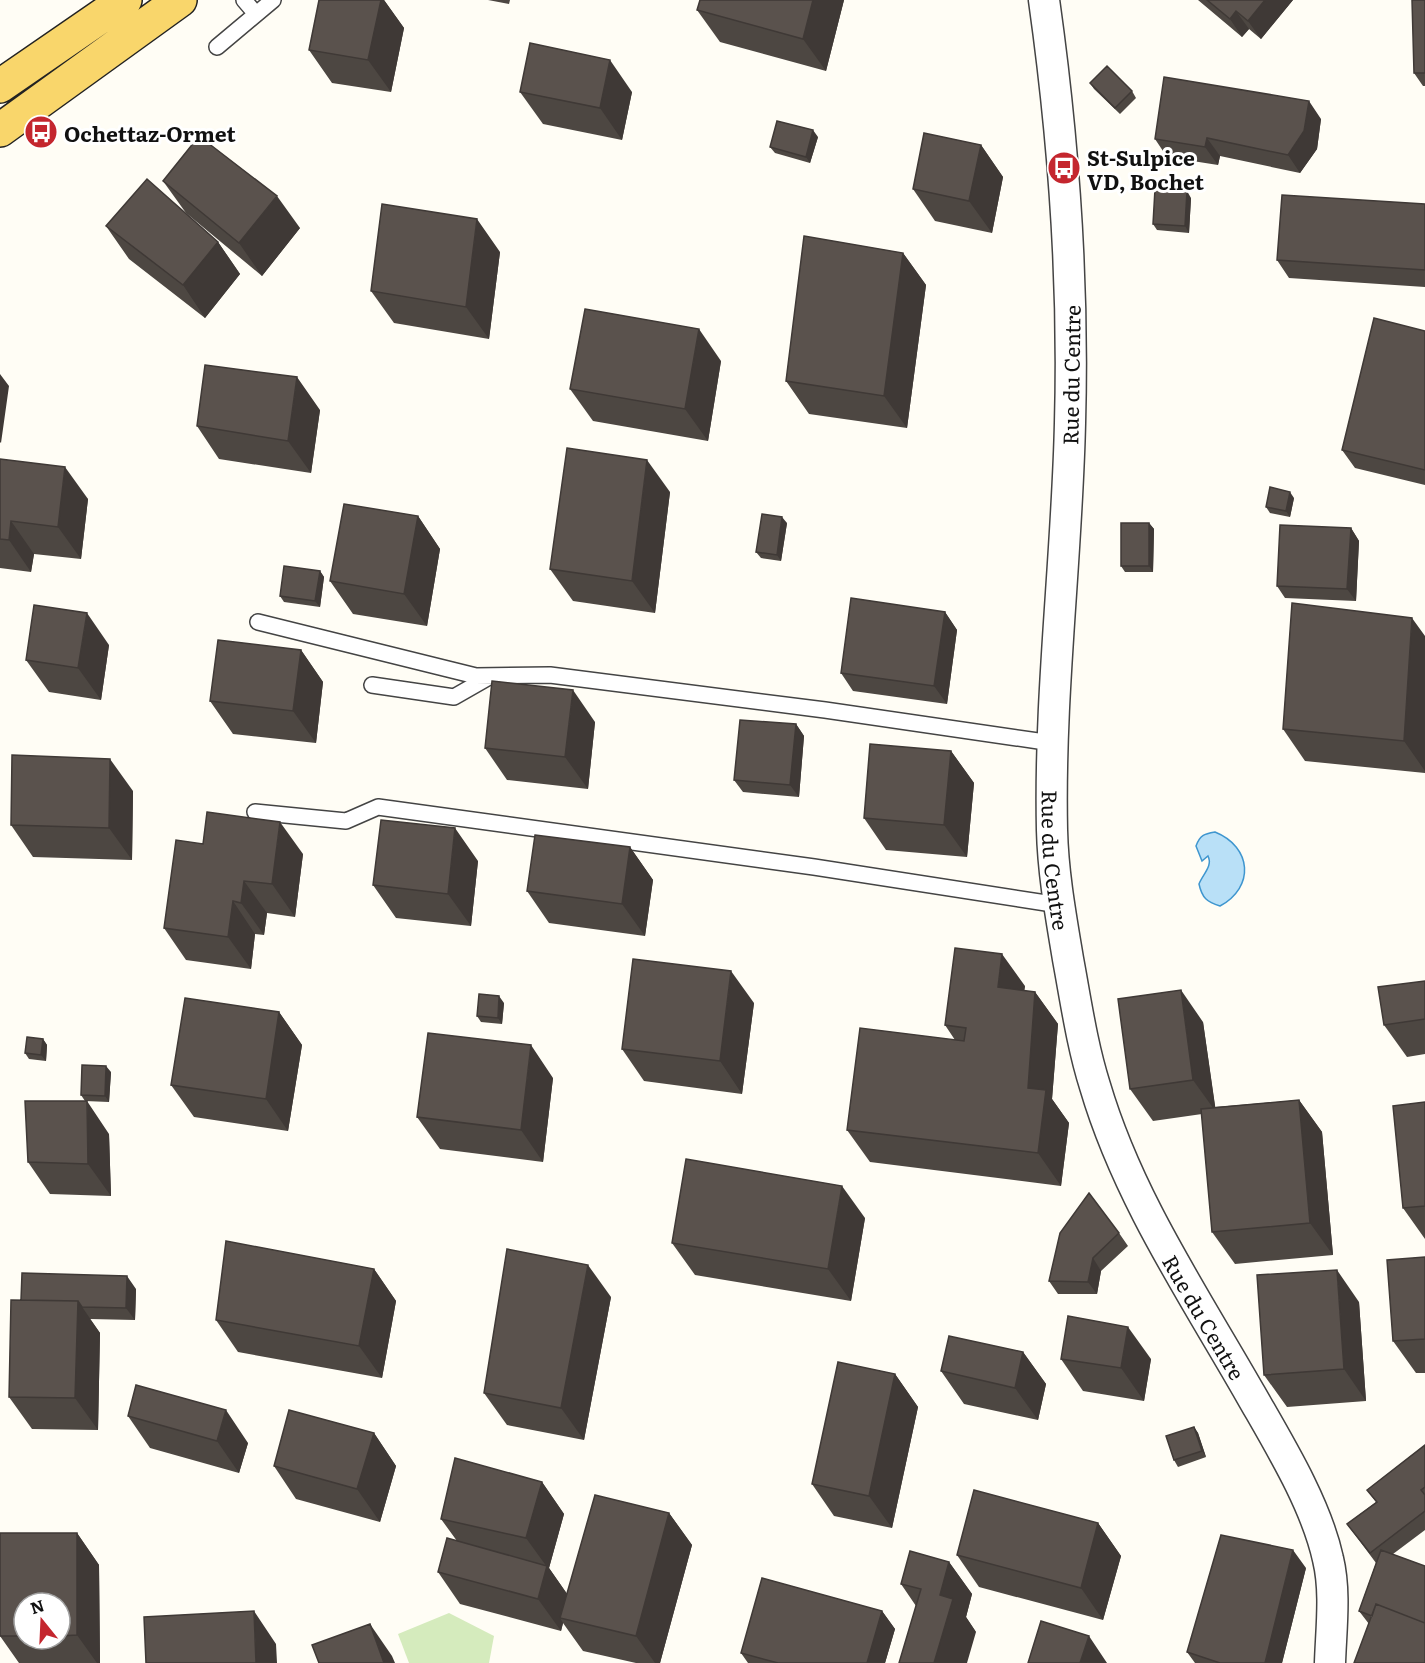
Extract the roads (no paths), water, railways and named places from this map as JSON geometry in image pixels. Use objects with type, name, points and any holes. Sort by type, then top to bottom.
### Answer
[{"type":"main road","points":[[0,86],[125,0]]},
{"type":"main road","points":[[0,130],[180,0]]},
{"type":"street","name":"Rue du Centre","points":[[1044,0],[1066,182],[1071,289],[1070,427],[1052,743],[1052,835],[1059,905],[1080,1030],[1095,1088],[1120,1156],[1157,1234],[1273,1433],[1321,1535],[1329,1563],[1332,1612],[1329,1663]]},
{"type":"lane","points":[[244,0],[256,14]]},
{"type":"lane","points":[[217,47],[273,0]]},
{"type":"lane","points":[[258,622],[440,669],[476,676],[550,675],[825,710],[1052,743]]},
{"type":"lane","points":[[372,685],[454,697],[491,676]]},
{"type":"lane","points":[[255,812],[346,821],[378,807],[814,867],[1059,905]]},
{"type":"water","points":[[1215,832],[1236,847],[1242,857],[1244,867],[1244,878],[1239,889],[1220,906],[1208,901],[1202,893],[1199,884],[1209,860],[1208,856],[1202,861],[1196,846],[1203,836]]},
{"type":"place","name":"Ochettaz-Ormet","points":[[41,132]]},
{"type":"place","name":"St-Sulpice VD, Bochet","points":[[1064,168]]}]
